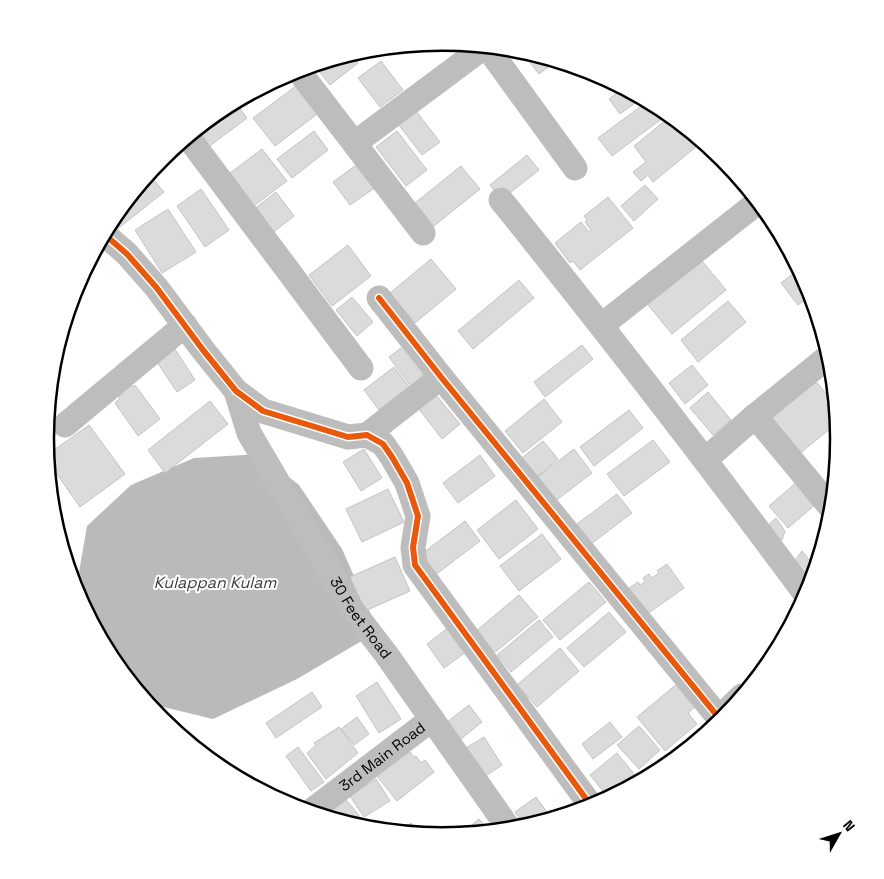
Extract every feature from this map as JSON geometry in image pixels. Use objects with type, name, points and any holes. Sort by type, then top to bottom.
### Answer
[{"type":"street","points":[[355,143],[478,53]]},
{"type":"street","points":[[492,55],[575,168]]},
{"type":"street","points":[[304,77],[423,234]]},
{"type":"street","points":[[192,143],[361,368]]},
{"type":"street","points":[[501,200],[602,324],[706,459],[801,588]]},
{"type":"street","points":[[602,324],[752,206]]},
{"type":"street","points":[[109,240],[127,254],[156,287],[236,391],[264,411],[348,436],[367,435],[383,444],[407,483],[418,516],[413,547],[415,565],[587,800]]},
{"type":"street","points":[[379,298],[440,377],[716,715]]},
{"type":"street","points":[[65,425],[185,326]]},
{"type":"street","points":[[706,459],[822,361]]},
{"type":"street","points":[[367,435],[440,377]]},
{"type":"street","name":"30 Feet Road","points":[[236,391],[249,433],[354,611],[504,822]]},
{"type":"street","points":[[755,416],[825,501]]},
{"type":"street","name":"3rd Main Road","points":[[317,807],[432,719]]},
{"type":"water","name":"Kulappan Kulam","points":[[260,454],[299,485],[342,549],[376,626],[365,639],[297,679],[213,719],[160,706],[134,676],[106,634],[91,604],[79,572],[87,526],[131,485],[194,458]]},
{"type":"building","points":[[356,61],[358,63],[330,85],[319,71]]},
{"type":"building","points":[[381,61],[403,90],[380,107],[358,78]]},
{"type":"building","points":[[529,61],[549,66],[539,74]]},
{"type":"building","points":[[300,83],[321,111],[275,146],[253,118]]},
{"type":"building","points":[[617,93],[636,103],[620,114],[609,99]]},
{"type":"building","points":[[641,106],[661,119],[612,156],[598,138]]},
{"type":"building","points":[[240,108],[247,118],[203,151],[195,140]]},
{"type":"building","points":[[416,111],[440,142],[422,155],[398,124]]},
{"type":"building","points":[[664,121],[696,147],[653,182],[648,175],[641,181],[633,172],[646,162],[634,146]]},
{"type":"building","points":[[314,131],[328,150],[292,178],[277,159]]},
{"type":"building","points":[[397,131],[427,170],[406,186],[376,147]]},
{"type":"building","points":[[262,149],[287,181],[247,211],[222,179]]},
{"type":"building","points":[[527,155],[539,170],[501,200],[490,185]]},
{"type":"building","points":[[359,163],[376,187],[350,205],[333,182]]},
{"type":"building","points":[[461,166],[480,189],[434,226],[415,203]]},
{"type":"building","points":[[154,180],[164,192],[116,230],[134,203]]},
{"type":"building","points":[[645,185],[658,199],[634,221],[621,206]]},
{"type":"building","points":[[201,189],[229,230],[205,247],[177,206]]},
{"type":"building","points":[[276,192],[294,216],[271,234],[253,210]]},
{"type":"building","points":[[608,197],[633,228],[580,270],[573,261],[570,263],[555,243],[581,222],[589,232],[591,230],[585,222],[587,220],[584,216]]},
{"type":"building","points":[[168,209],[196,252],[162,273],[135,230]]},
{"type":"building","points":[[348,245],[371,276],[332,306],[309,275]]},
{"type":"building","points":[[698,256],[726,290],[672,334],[644,300]]},
{"type":"building","points":[[431,259],[456,289],[415,323],[390,293]]},
{"type":"building","points":[[793,274],[804,300],[798,305],[781,283]]},
{"type":"building","points":[[519,280],[534,298],[473,349],[458,331]]},
{"type":"building","points":[[352,297],[373,322],[357,336],[336,310]]},
{"type":"building","points":[[728,301],[746,322],[698,362],[681,340]]},
{"type":"building","points":[[582,345],[593,359],[545,397],[534,382]]},
{"type":"building","points":[[173,346],[195,380],[177,392],[155,359]]},
{"type":"building","points":[[401,348],[427,381],[414,391],[389,357]]},
{"type":"building","points":[[692,365],[708,385],[685,404],[669,383]]},
{"type":"building","points":[[394,367],[409,387],[379,410],[364,390]]},
{"type":"building","points":[[814,379],[828,396],[830,429],[798,455],[769,416]]},
{"type":"building","points":[[135,385],[160,419],[138,436],[115,403],[120,398],[118,396],[124,393],[123,391]]},
{"type":"building","points":[[708,392],[731,420],[713,435],[690,408]]},
{"type":"building","points":[[436,395],[460,424],[442,439],[419,409]]},
{"type":"building","points":[[544,399],[562,422],[523,453],[505,431]]},
{"type":"building","points":[[210,401],[228,424],[165,473],[148,450]]},
{"type":"building","points":[[629,410],[643,428],[594,466],[580,447]]},
{"type":"building","points":[[89,425],[125,474],[80,507],[56,472],[54,450]]},
{"type":"building","points":[[653,440],[670,462],[624,496],[607,474]]},
{"type":"building","points":[[543,441],[558,459],[533,480],[518,461]]},
{"type":"building","points":[[364,449],[382,478],[361,491],[343,462]]},
{"type":"building","points":[[574,449],[592,473],[554,502],[536,478]]},
{"type":"building","points":[[480,455],[495,476],[458,503],[443,483]]},
{"type":"building","points":[[797,482],[816,504],[788,528],[769,506]]},
{"type":"building","points":[[388,489],[404,522],[362,542],[346,509]]},
{"type":"building","points":[[617,494],[632,513],[587,547],[573,527]]},
{"type":"building","points":[[516,500],[538,529],[499,559],[477,530]]},
{"type":"building","points":[[776,518],[785,531],[782,540],[765,528]]},
{"type":"building","points":[[465,521],[480,541],[434,576],[419,556]]},
{"type":"building","points":[[542,534],[561,559],[519,591],[500,566]]},
{"type":"building","points":[[802,551],[811,562],[805,577],[793,563]]},
{"type":"building","points":[[395,557],[410,591],[365,611],[350,577]]},
{"type":"building","points":[[667,564],[684,588],[640,619],[622,593],[638,582],[640,585],[645,582],[643,578],[649,574],[652,578],[659,573],[657,571]]},
{"type":"building","points":[[589,582],[606,602],[560,640],[543,620]]},
{"type":"building","points":[[519,595],[538,617],[494,653],[476,631]]},
{"type":"building","points":[[609,612],[626,632],[584,667],[567,648]]},
{"type":"building","points":[[539,620],[553,637],[511,672],[497,655]]},
{"type":"building","points":[[448,628],[466,652],[444,668],[427,644]]},
{"type":"building","points":[[560,648],[579,671],[537,707],[517,685]]},
{"type":"building","points":[[377,682],[401,719],[379,733],[356,696]]},
{"type":"building","points":[[677,684],[695,707],[688,713],[697,724],[665,751],[637,717]]},
{"type":"building","points":[[312,692],[322,707],[276,738],[266,723]]},
{"type":"building","points":[[469,705],[482,722],[456,743],[442,726]]},
{"type":"building","points":[[357,717],[369,734],[354,745],[341,729]]},
{"type":"building","points":[[610,722],[622,737],[593,759],[582,744]]},
{"type":"building","points":[[639,726],[660,750],[639,769],[617,745]]},
{"type":"building","points":[[339,727],[358,753],[326,779],[307,753],[316,745],[314,743]]},
{"type":"building","points":[[484,737],[502,765],[484,777],[466,748]]},
{"type":"building","points":[[298,747],[324,782],[311,791],[286,756]]},
{"type":"building","points":[[410,752],[421,763],[425,760],[434,772],[397,801],[376,775],[405,753],[406,755]]},
{"type":"building","points":[[617,753],[635,775],[604,792],[590,775]]},
{"type":"building","points":[[376,779],[390,801],[364,817],[350,796]]},
{"type":"building","points":[[343,796],[362,819],[331,811],[328,808]]},
{"type":"building","points":[[536,797],[548,813],[520,820],[515,812]]},
{"type":"building","points":[[479,819],[484,825],[470,827]]},
{"type":"cycle path","points":[[110,239],[127,254],[156,287],[236,391],[263,411],[348,437],[367,435],[383,444],[407,483],[418,516],[413,547],[415,565],[587,800]]},
{"type":"cycle path","points":[[379,298],[441,377],[716,715]]}]
